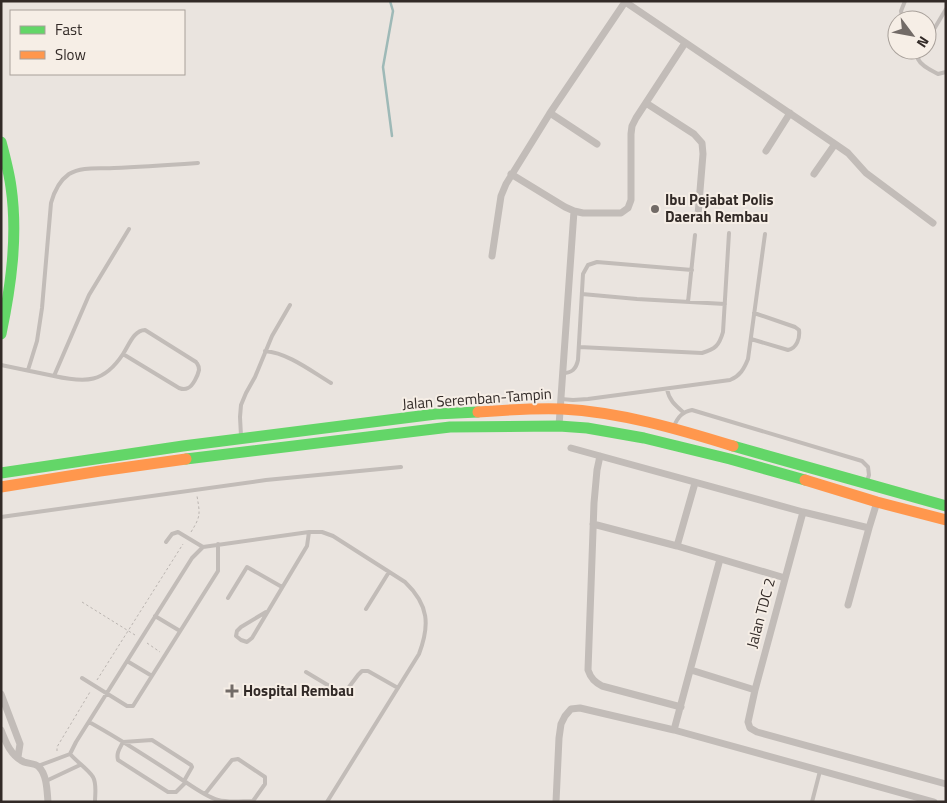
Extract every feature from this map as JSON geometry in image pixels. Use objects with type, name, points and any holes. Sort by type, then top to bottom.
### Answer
[{"type":"main road","points":[[1,142],[8,162],[12,186],[14,247],[7,309],[1,334]]},
{"type":"main road","name":"Jalan Seremban-Tampin","points":[[1,473],[182,446],[436,414],[561,404],[674,428],[946,506]]},
{"type":"main road","name":"Jalan Seremban-Tampin","points":[[2,487],[166,462],[450,427],[559,426],[587,428],[644,438],[730,459],[946,520]]},
{"type":"main road","points":[[929,516],[932,502]]},
{"type":"street","points":[[492,256],[501,196],[511,174],[624,2],[848,153],[866,173],[934,223]]},
{"type":"street","points":[[511,174],[574,212],[621,213],[628,208],[631,200],[632,126],[685,43]]},
{"type":"street","points":[[646,103],[694,134],[702,143],[703,154],[698,215]]},
{"type":"street","points":[[550,113],[596,144]]},
{"type":"street","points":[[766,151],[790,113]]},
{"type":"street","points":[[814,174],[835,144]]},
{"type":"street","points":[[559,426],[574,212]]},
{"type":"street","points":[[571,448],[695,483],[868,528]]},
{"type":"street","points":[[600,456],[597,470],[593,524],[588,670],[590,677],[602,686],[681,707]]},
{"type":"street","points":[[677,546],[695,483]]},
{"type":"street","points":[[848,605],[868,528],[878,502]]},
{"type":"street","name":"Jalan TDC 2","points":[[803,512],[755,690],[748,722],[750,728],[757,732],[946,784]]},
{"type":"street","points":[[593,524],[677,546],[785,578]]},
{"type":"street","points":[[674,730],[720,559]]},
{"type":"street","points":[[691,670],[755,690]]},
{"type":"street","points":[[1,694],[20,744],[18,758]]},
{"type":"street","points":[[556,802],[559,738],[562,724],[571,709],[580,708],[674,730],[934,802]]},
{"type":"street","points":[[1,730],[5,749],[24,762],[38,766],[42,772],[46,781],[48,802]]},
{"type":"street","points":[[5,749],[20,744]]},
{"type":"lane","points":[[937,21],[946,9]]},
{"type":"lane","points":[[918,60],[920,63],[938,74],[946,72]]},
{"type":"lane","points":[[28,370],[37,341],[42,308],[51,203],[64,178],[81,169],[112,169],[198,163]]},
{"type":"lane","points":[[54,376],[89,295],[129,229]]},
{"type":"lane","points":[[579,347],[702,353],[717,346],[723,332],[729,233]]},
{"type":"lane","points":[[561,404],[573,400],[588,400],[730,380],[742,372],[748,359],[765,234]]},
{"type":"lane","points":[[688,302],[695,235]]},
{"type":"lane","points":[[563,373],[571,372],[578,360],[583,274],[588,265],[597,262],[692,270]]},
{"type":"lane","points":[[582,294],[725,304]]},
{"type":"lane","points":[[242,438],[241,405],[272,336],[290,305]]},
{"type":"lane","points":[[751,339],[788,350],[796,345],[799,334],[794,326],[754,314]]},
{"type":"lane","points":[[1,365],[67,379],[86,380],[96,378],[103,375],[117,363],[136,334],[139,330],[145,330],[196,362],[198,364],[198,375],[189,388],[179,388],[123,354]]},
{"type":"lane","points":[[265,351],[274,351],[283,355],[331,383]]},
{"type":"lane","points":[[667,388],[670,400],[684,412]]},
{"type":"lane","points":[[674,428],[677,420],[684,412],[692,410],[862,462],[868,467],[869,475],[866,484]]},
{"type":"lane","points":[[1,517],[266,480],[401,467]]},
{"type":"lane","points":[[166,542],[172,534],[178,532],[203,547]]},
{"type":"lane","points":[[266,612],[241,627],[237,631],[236,636],[247,642],[252,638],[307,546],[309,532]]},
{"type":"lane","points":[[38,766],[70,754],[192,558],[203,547],[309,532],[322,532],[333,536],[405,582],[422,602],[426,625],[419,654],[327,802]]},
{"type":"lane","points":[[82,678],[127,706],[133,706],[218,571],[218,544]]},
{"type":"lane","points":[[228,598],[246,567],[282,587]]},
{"type":"lane","points":[[366,609],[390,572]]},
{"type":"lane","points":[[156,616],[180,631]]},
{"type":"lane","points":[[127,661],[152,676]]},
{"type":"lane","points":[[306,672],[341,693],[346,691],[362,671],[368,671],[398,688]]},
{"type":"lane","points":[[89,722],[123,742],[205,794],[214,799],[225,802],[252,801],[265,784],[265,777],[238,759],[232,760],[205,794]]},
{"type":"lane","points":[[152,740],[190,763],[192,767],[180,789],[176,792],[168,792],[118,760],[117,753],[123,742],[152,740]]},
{"type":"lane","points":[[70,754],[94,778],[95,802]]},
{"type":"lane","points":[[46,781],[80,764]]},
{"type":"lane","points":[[812,802],[820,771]]},
{"type":"path","points":[[57,759],[57,747],[198,521],[200,514],[196,490]]},
{"type":"path","points":[[82,602],[165,655]]},
{"type":"waterway","points":[[390,1],[393,11],[383,67],[392,136]]},
{"type":"traffic: fast","points":[[1,142],[10,181],[14,224],[8,298],[1,334]]},
{"type":"traffic: fast","points":[[1,473],[183,446],[436,414],[478,412]]},
{"type":"traffic: fast","points":[[186,459],[450,427],[559,426],[587,428],[644,438],[805,480]]},
{"type":"traffic: fast","points":[[733,446],[946,506]]},
{"type":"traffic: slow","points":[[478,412],[541,409],[584,411],[649,422],[733,446]]},
{"type":"traffic: slow","points":[[1,487],[186,459]]},
{"type":"traffic: slow","points":[[805,480],[877,502],[946,520]]},
{"type":"place","name":"Ibu Pejabat Polis Daerah Rembau","points":[[655,209]]},
{"type":"place","name":"Hospital Rembau","points":[[232,691]]}]
